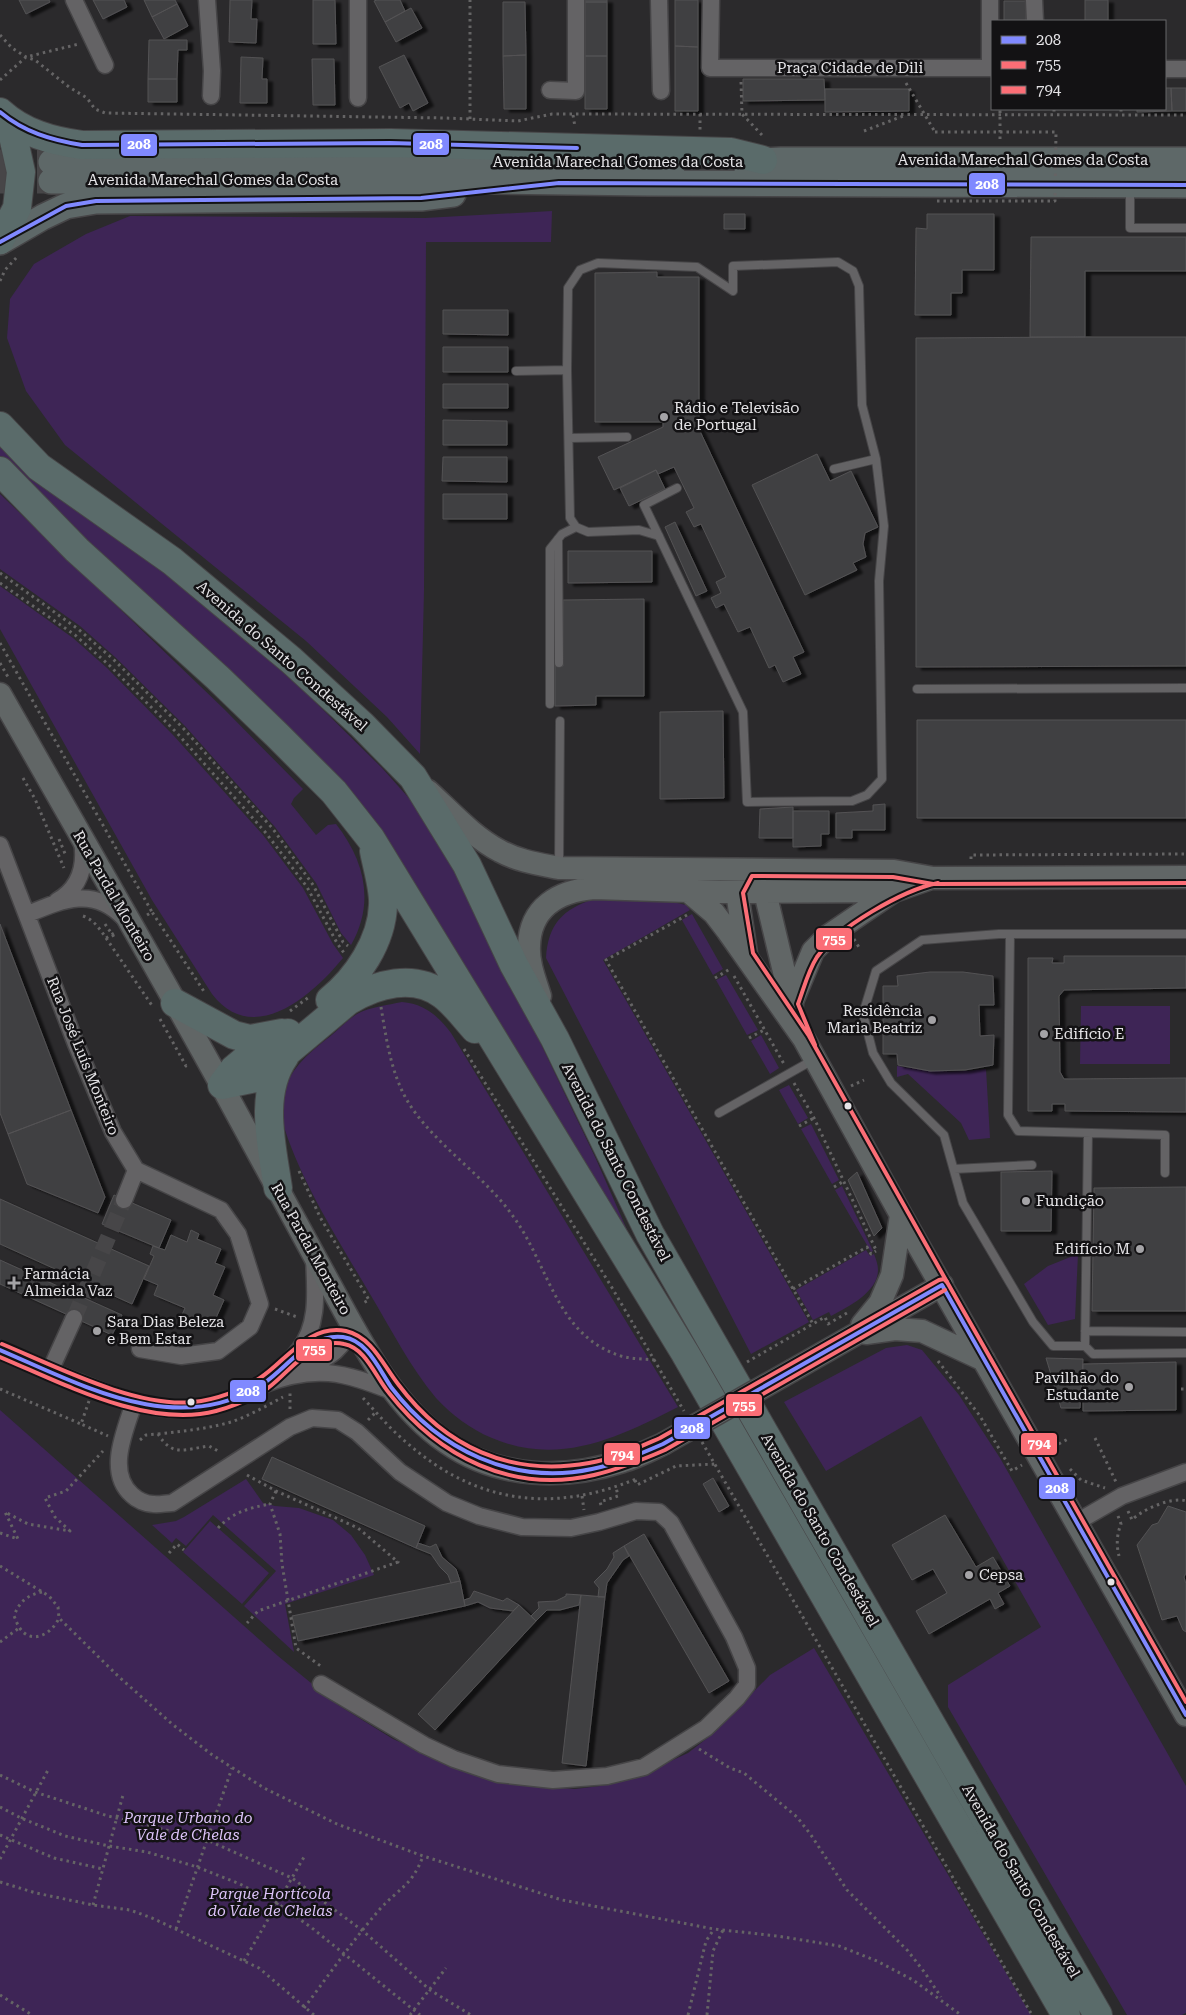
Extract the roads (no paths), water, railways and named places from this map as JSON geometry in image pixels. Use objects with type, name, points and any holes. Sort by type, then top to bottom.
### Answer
[{"type":"highway","points":[[0,114],[22,128],[44,138],[82,146],[390,143],[731,152],[763,148]]},
{"type":"highway","points":[[0,114],[13,136],[22,172],[17,208],[0,241]]},
{"type":"highway","points":[[390,143],[478,162]]},
{"type":"highway","name":"Avenida do Santo Condestável","points":[[0,426],[39,467],[172,561],[291,660],[362,725],[413,777],[467,864],[514,965],[555,1040],[650,1234],[1098,2015]]},
{"type":"highway","name":"Avenida do Santo Condestável","points":[[0,471],[77,550],[218,678],[290,748],[334,792],[371,839],[685,1353],[1066,2015]]},
{"type":"highway","points":[[222,1086],[256,1078],[356,975],[356,960],[373,945],[383,904],[371,839]]},
{"type":"highway","points":[[278,1188],[269,1120],[271,1095],[278,1066],[293,1038],[361,992],[394,982],[428,987],[442,995],[464,1017],[523,1085]]},
{"type":"highway","points":[[175,1003],[234,1035],[250,1038],[270,1036],[293,1038]]},
{"type":"main road","name":"Avenida Marechal Gomes da Costa","points":[[1186,160],[763,148],[732,164],[478,162],[51,171],[559,183],[1186,184]]},
{"type":"main road","points":[[0,241],[66,206],[96,201],[421,198],[559,183]]},
{"type":"street","points":[[74,0],[105,65]]},
{"type":"street","points":[[207,0],[212,71],[211,96]]},
{"type":"street","points":[[358,0],[358,98]]},
{"type":"street","points":[[550,90],[576,91],[576,0]]},
{"type":"street","points":[[659,0],[661,91]]},
{"type":"street","name":"Praça Cidade de Dili","points":[[710,0],[710,68],[990,68],[990,0]]},
{"type":"street","points":[[1034,0],[1035,20]]},
{"type":"street","points":[[1166,69],[1186,70]]},
{"type":"street","name":"Rua Pardal Monteiro","points":[[0,694],[222,1086],[368,1352],[394,1392],[418,1418],[447,1443],[476,1460],[510,1470],[539,1474],[568,1473],[598,1468],[626,1460],[663,1444],[942,1285]]},
{"type":"street","points":[[413,777],[474,834],[500,851],[527,862],[559,868],[894,870],[932,878],[1186,877]]},
{"type":"street","points":[[49,906],[62,898],[77,884],[83,870],[84,854],[81,837]]},
{"type":"street","name":"Rua José Luís Monteiro","points":[[0,845],[28,914],[76,1044],[113,1132],[136,1170]]},
{"type":"street","points":[[791,1004],[810,958],[828,936],[894,892],[932,878]]},
{"type":"street","points":[[555,1040],[531,967],[528,946],[532,928],[539,912],[551,901],[575,890],[594,888],[688,892],[894,892]]},
{"type":"street","points":[[688,892],[714,913],[738,962],[804,1039]]},
{"type":"street","points":[[737,892],[738,962]]},
{"type":"street","points":[[765,892],[791,1004],[804,1039],[984,1360],[1050,1448],[1077,1522],[1186,1715]]},
{"type":"street","points":[[28,914],[64,900],[79,898],[99,900],[115,908],[130,924]]},
{"type":"street","points":[[124,1200],[136,1170],[221,1210],[238,1234],[260,1304],[250,1327],[218,1351],[181,1356],[140,1348]]},
{"type":"street","points":[[855,1334],[880,1303],[892,1275],[901,1215]]},
{"type":"street","points":[[294,1375],[313,1321],[315,1301],[314,1255]]},
{"type":"street","points":[[0,1350],[134,1404],[173,1410],[192,1410],[228,1401],[263,1385],[294,1375],[335,1353],[343,1345],[347,1337],[348,1320],[346,1312]]},
{"type":"street","points":[[50,1371],[74,1318]]},
{"type":"street","points":[[855,1334],[896,1329],[922,1331],[984,1360]]},
{"type":"street","points":[[347,1337],[360,1344],[368,1352]]},
{"type":"street","points":[[294,1375],[335,1373],[352,1376],[394,1392]]},
{"type":"street","points":[[134,1404],[119,1454],[120,1475],[124,1489],[135,1498],[152,1504],[172,1503],[290,1427],[312,1418],[338,1420],[357,1432],[400,1472],[447,1503],[480,1516],[522,1527],[571,1528],[636,1511],[648,1510],[659,1512],[671,1523],[734,1637],[747,1668],[747,1684],[737,1698],[706,1728],[644,1767],[607,1776],[553,1780],[498,1774],[454,1759],[424,1745],[325,1678]]},
{"type":"street","points":[[1077,1522],[1122,1496],[1186,1472]]},
{"type":"lane","points":[[1130,185],[1130,228],[1186,228]]},
{"type":"lane","points":[[659,536],[639,530],[588,532],[576,527],[570,518],[567,370],[568,288],[580,270],[598,263],[697,266],[733,291],[733,266],[838,262],[853,271],[859,286],[862,405],[876,459],[884,526],[879,581],[882,779],[867,794],[852,801],[747,802],[742,712],[644,504],[677,488]]},
{"type":"lane","points":[[516,371],[567,370]]},
{"type":"lane","points":[[569,438],[627,437]]},
{"type":"lane","points":[[834,469],[876,459]]},
{"type":"lane","points":[[550,704],[550,549],[562,534],[576,527]]},
{"type":"lane","points":[[558,539],[559,663]]},
{"type":"lane","points":[[917,689],[1186,688]]},
{"type":"lane","points":[[559,868],[560,722]]},
{"type":"lane","points":[[737,892],[748,870],[765,892]]},
{"type":"lane","points":[[1186,934],[1010,934],[922,940],[876,971],[863,1014],[873,1053],[891,1083],[944,1135],[963,1203],[1033,1322],[1052,1346],[1085,1346],[1093,1354],[1186,1354]]},
{"type":"lane","points":[[1010,934],[1008,1114],[1018,1131],[1165,1135],[1165,1173]]},
{"type":"lane","points":[[719,1113],[815,1059]]},
{"type":"lane","points":[[1085,1346],[1088,1133]]},
{"type":"lane","points":[[954,1169],[1032,1166]]},
{"type":"lane","points":[[1086,1331],[1186,1332]]},
{"type":"tunnel","points":[[0,162],[51,162]]},
{"type":"tunnel","points":[[0,181],[51,181]]},
{"type":"tunnel","points":[[74,1318],[124,1200]]},
{"type":"place","name":"Rádio e Televisão de Portugal","points":[[664,417]]},
{"type":"place","name":"Residência Maria Beatriz","points":[[932,1020]]},
{"type":"place","name":"Edifício E","points":[[1044,1034]]},
{"type":"place","name":"Fundição","points":[[1026,1201]]},
{"type":"place","name":"Edifício M","points":[[1140,1249]]},
{"type":"place","name":"Farmácia Almeida Vaz","points":[[14,1283]]},
{"type":"place","name":"Sara Dias Beleza e Bem Estar","points":[[97,1331]]},
{"type":"place","name":"Pavilhão do Estudante","points":[[1129,1387]]},
{"type":"place","name":"Cepsa","points":[[969,1575]]},
{"type":"park label","name":"Parque Urbano do Vale de Chelas","points":[[188,1826]]},
{"type":"park label","name":"Parque Hortícola do Vale de Chelas","points":[[270,1902]]}]
